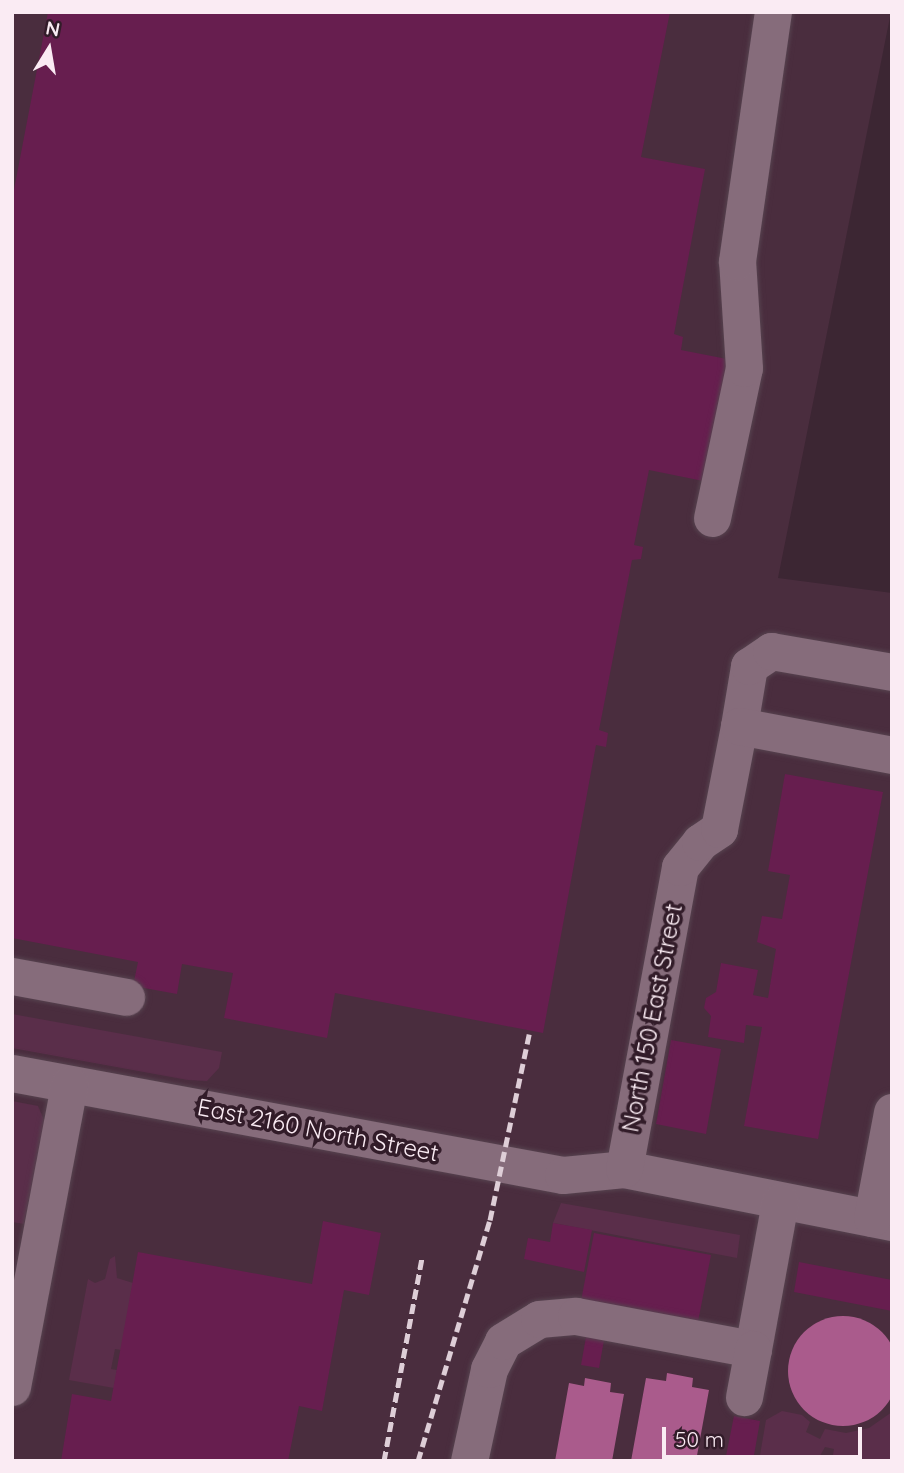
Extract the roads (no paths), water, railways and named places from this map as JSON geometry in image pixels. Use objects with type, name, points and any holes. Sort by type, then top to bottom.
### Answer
[{"type":"street","points":[[712,518],[744,369],[737,261],[774,12]]},
{"type":"street","points":[[892,672],[771,650],[749,666],[738,726],[892,755]]},
{"type":"street","name":"North 150 East Street","points":[[624,1169],[680,867],[700,842],[719,829],[738,726]]},
{"type":"street","points":[[12,976],[126,997]]},
{"type":"street","name":"East 2160 North Street","points":[[12,1073],[503,1165],[563,1175],[624,1169],[780,1202],[882,1220]]},
{"type":"street","points":[[12,1387],[69,1084]]},
{"type":"street","points":[[882,1220],[892,1112]]},
{"type":"street","points":[[744,1397],[780,1202]]},
{"type":"street","points":[[469,1461],[489,1369],[503,1341],[539,1319],[576,1316],[752,1349]]},
{"type":"railway","points":[[418,1461],[490,1220],[530,1031]]},
{"type":"railway","points":[[384,1461],[422,1257]]}]
